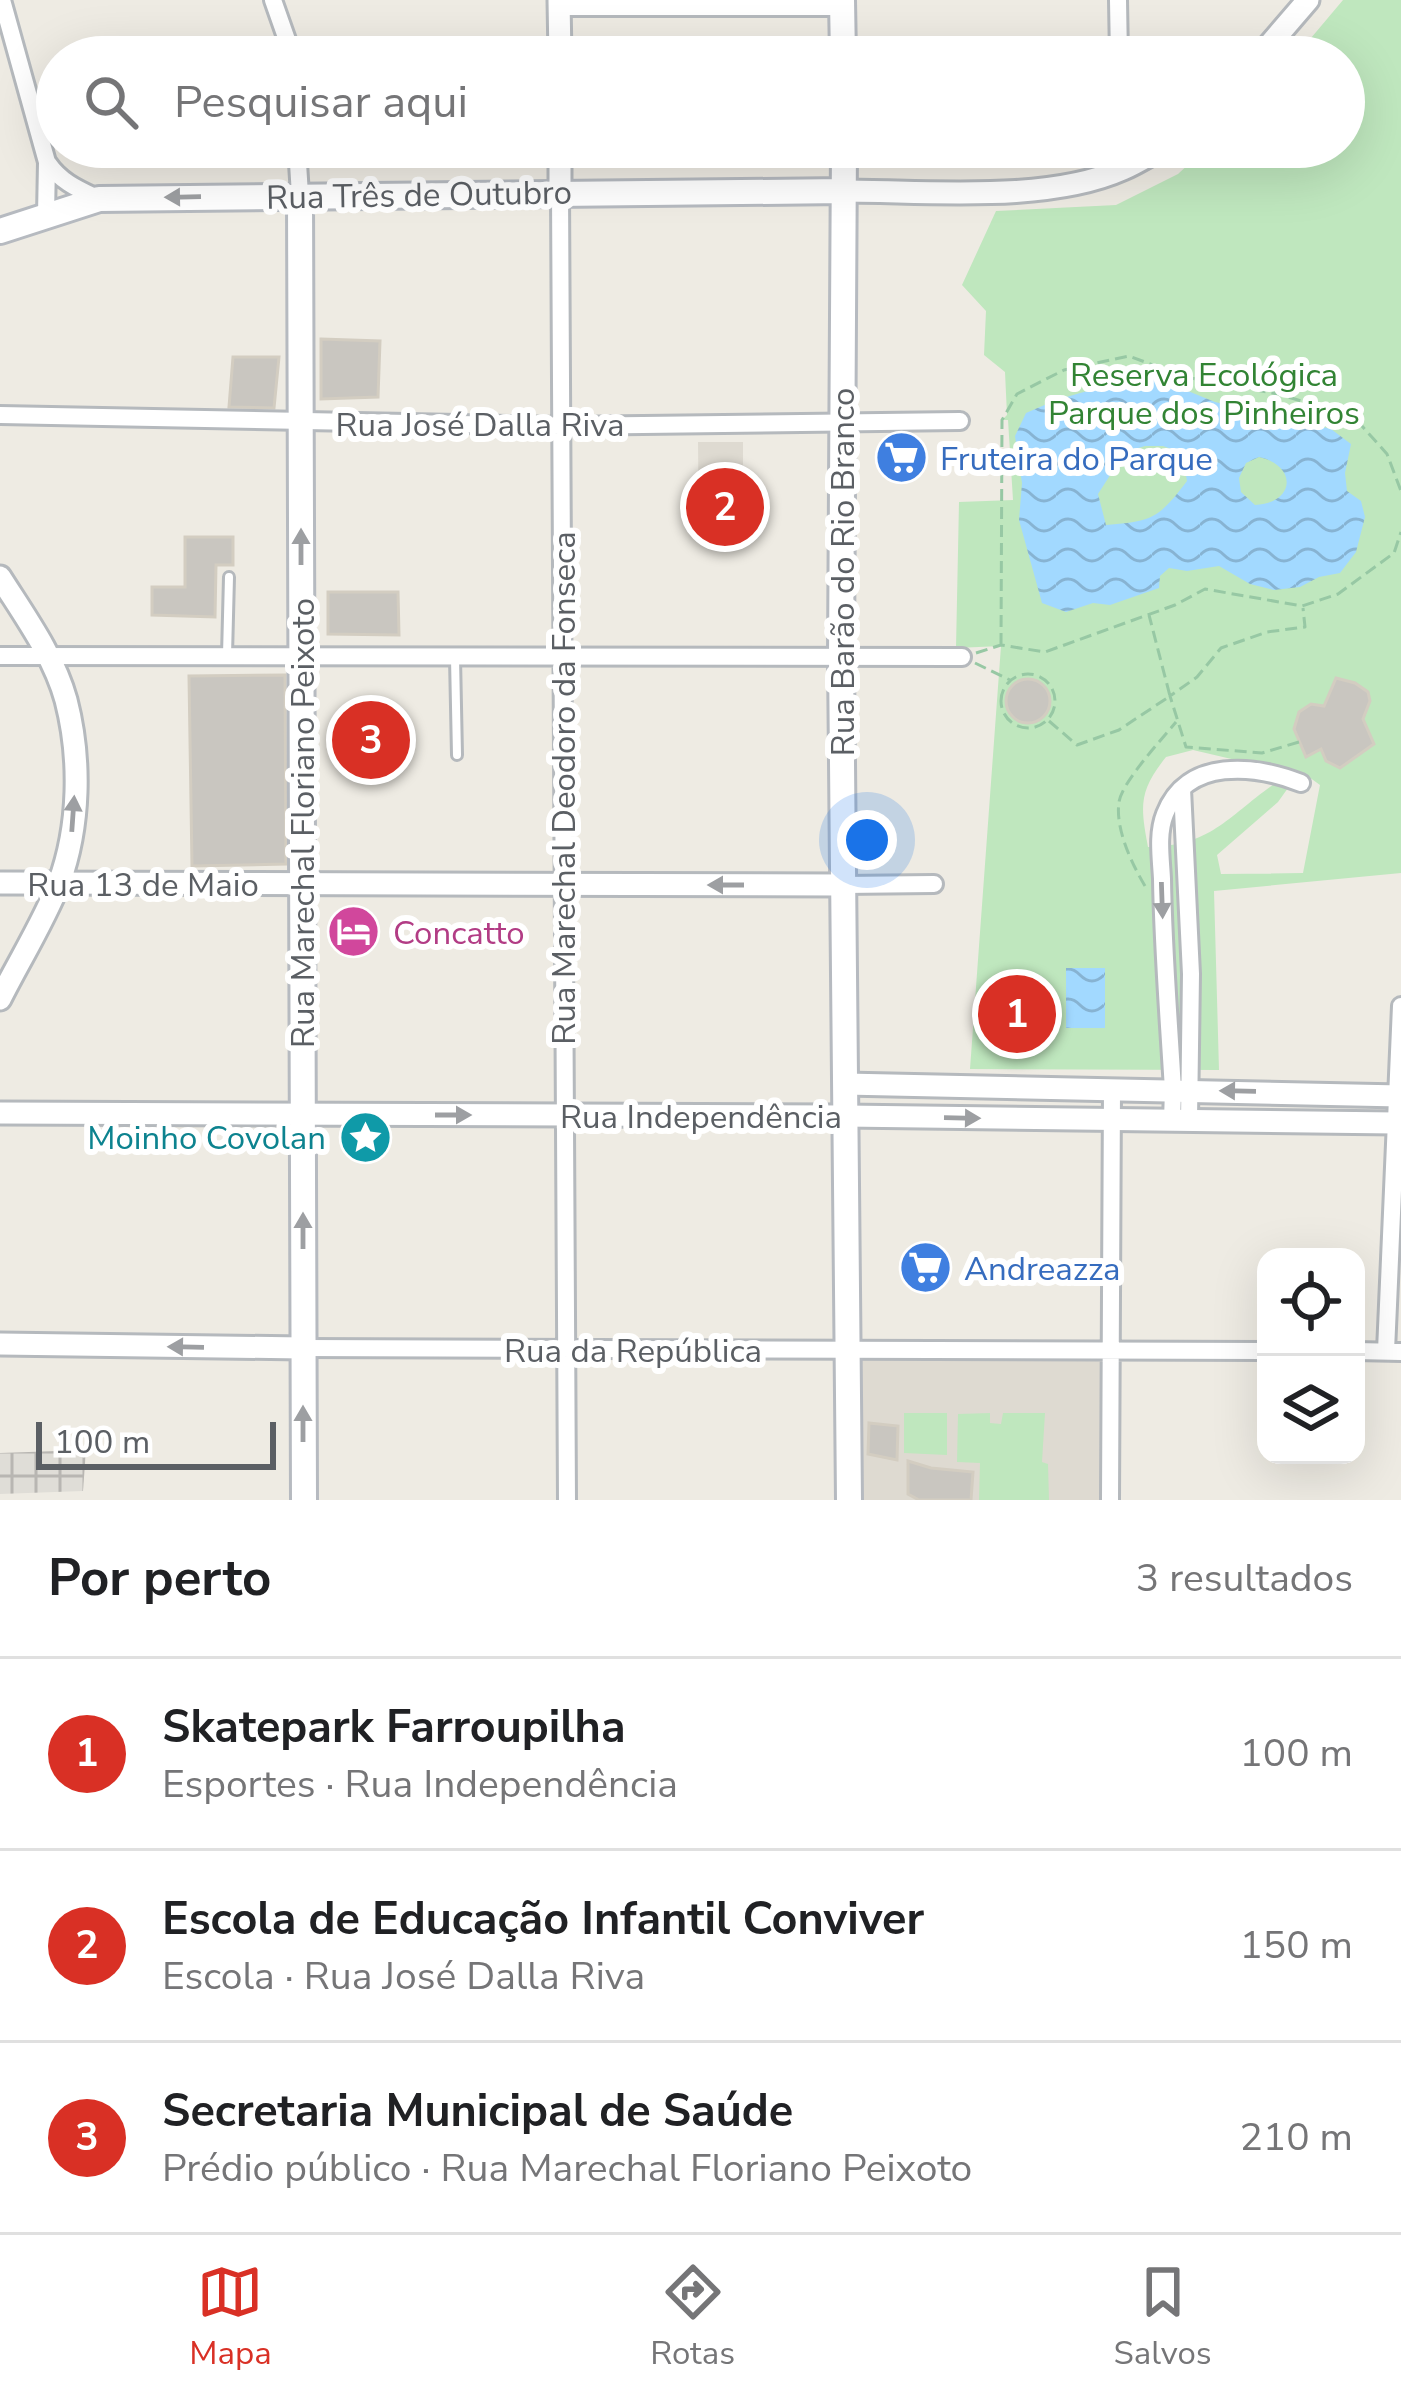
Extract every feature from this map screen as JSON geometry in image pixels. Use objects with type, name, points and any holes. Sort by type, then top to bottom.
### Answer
[{"type":"main road","points":[[842,4],[843,36]]},
{"type":"main road","name":"Rua Barão do Rio Branco","points":[[844,168],[841,657],[849,1500]]},
{"type":"main road","name":"Rua Três de Outubro","points":[[0,231],[99,199],[844,191]]},
{"type":"main road","name":"Rua Marechal Floriano Peixoto","points":[[300,195],[304,1500]]},
{"type":"street","points":[[273,0],[285,36]]},
{"type":"street","points":[[1118,0],[1119,36]]},
{"type":"street","points":[[1277,36],[1308,0]]},
{"type":"street","points":[[560,36],[559,4],[842,4]]},
{"type":"street","points":[[3,12],[36,124]]},
{"type":"street","points":[[46,215],[47,168]]},
{"type":"street","points":[[51,168],[70,185],[99,199]]},
{"type":"street","name":"Rua Marechal Floriano Peixoto","points":[[298,168],[300,195]]},
{"type":"street","name":"Rua Marechal Deodoro da Fonseca","points":[[560,168],[566,1500]]},
{"type":"street","points":[[844,191],[1019,191],[1082,182],[1125,168]]},
{"type":"street","name":"Rua José Dalla Riva","points":[[0,415],[562,426],[960,421]]},
{"type":"street","points":[[0,577],[48,656],[65,698],[75,754],[75,825],[58,884],[0,999]]},
{"type":"street","points":[[0,656],[962,657]]},
{"type":"street","points":[[1182,1090],[1163,916],[1165,813],[1182,789],[1216,771],[1238,768],[1276,773],[1300,783]]},
{"type":"street","points":[[1181,1120],[1191,974],[1182,789]]},
{"type":"street","name":"Rua 13 de Maio","points":[[0,883],[934,884]]},
{"type":"street","points":[[1394,1352],[1401,1006]]},
{"type":"street","name":"Rua Independência","points":[[845,1084],[1399,1095]]},
{"type":"street","points":[[1110,1500],[1112,1089]]},
{"type":"street","points":[[1291,1092],[1291,1122]]},
{"type":"street","name":"Rua Independência","points":[[0,1113],[1398,1122]]},
{"type":"street","name":"Rua da República","points":[[0,1344],[1257,1351]]},
{"type":"lane","points":[[226,656],[229,578]]},
{"type":"lane","points":[[455,657],[457,755]]},
{"type":"path","points":[[1000,645],[1002,421],[1017,394],[1064,370],[1129,356],[1185,377],[1278,394],[1354,417],[1387,454],[1401,491]]},
{"type":"path","points":[[962,657],[1000,645],[1045,652],[1205,589],[1302,606],[1338,594],[1394,553],[1401,532]]},
{"type":"path","points":[[1048,721],[1077,745],[1119,730],[1197,677],[1221,648],[1267,632],[1305,627],[1302,606]]},
{"type":"path","points":[[1149,614],[1186,747],[1262,753],[1299,742]]},
{"type":"path","points":[[962,657],[1011,680]]},
{"type":"path","points":[[1035,673],[1051,684],[1056,703],[1048,721],[1031,730],[1012,725],[1001,709],[1002,690],[1016,676],[1035,673]]},
{"type":"path","points":[[1163,916],[1133,866],[1120,822],[1119,799],[1178,721]]},
{"type":"shaded area","points":[[698,442],[743,442],[743,475],[751,476],[751,538],[699,538]]},
{"type":"shaded area","points":[[852,1356],[1102,1358],[1101,1500],[850,1500]]},
{"type":"shaded area","points":[[86,1450],[83,1491],[0,1494],[0,1453]]},
{"type":"green space","name":"Reserva Ecológica Parque dos Pinheiros","points":[[1343,0],[1401,0],[1401,873],[1214,891],[1219,1070],[970,1069],[1001,646],[956,648],[959,502],[1013,500],[1008,420],[1002,420],[1007,415],[1005,372],[984,355],[986,311],[962,285],[996,211],[1116,205],[1184,168],[1365,168],[1365,36],[1313,36]],"holes":[[[1193,750],[1302,772],[1320,785],[1303,873],[1221,874],[1217,855],[1278,802],[1288,788],[1280,780],[1205,834],[1148,847],[1144,799],[1166,757]]]},
{"type":"green space","points":[[904,1413],[947,1413],[947,1455],[904,1453]]},
{"type":"green space","points":[[990,1413],[990,1423],[1001,1424],[1003,1413],[1045,1413],[1042,1462],[1048,1464],[1049,1500],[979,1500],[980,1463],[957,1462],[958,1414]]},
{"type":"water","points":[[1146,374],[1215,402],[1331,429],[1351,444],[1347,491],[1361,501],[1365,517],[1356,552],[1340,573],[1300,587],[1274,590],[1250,584],[1219,566],[1187,571],[1169,568],[1160,576],[1159,588],[1110,605],[1093,603],[1066,612],[1042,603],[1019,520],[1022,483],[1015,436],[1026,413]],"holes":[[[1145,446],[1182,453],[1187,481],[1153,516],[1106,525],[1098,494],[1125,452]],[[1259,457],[1280,468],[1287,484],[1278,498],[1255,505],[1241,492],[1239,478],[1246,463]]]},
{"type":"water","points":[[1066,968],[1105,968],[1105,1028],[1066,1028]]},
{"type":"building","points":[[321,339],[380,341],[378,397],[321,399]]},
{"type":"building","points":[[233,357],[279,357],[274,408],[229,407]]},
{"type":"building","points":[[185,537],[233,537],[233,565],[216,565],[215,617],[152,615],[152,587],[185,587]]},
{"type":"building","points":[[328,592],[398,592],[399,635],[328,634]]},
{"type":"building","points":[[285,675],[286,864],[192,866],[189,676]]},
{"type":"building","points":[[1336,678],[1368,692],[1370,701],[1363,719],[1374,744],[1340,768],[1326,761],[1321,749],[1306,757],[1294,729],[1299,712],[1311,704],[1324,706]]},
{"type":"building","points":[[1028,679],[1044,685],[1050,701],[1044,717],[1028,723],[1012,717],[1006,701],[1012,685]]},
{"type":"building","points":[[869,1423],[898,1426],[897,1460],[868,1454]]},
{"type":"building","points":[[908,1461],[973,1472],[971,1500],[919,1500],[908,1494]]},
{"type":"place","name":"Fruteira do Parque","points":[[901,458]]},
{"type":"place","name":"Escola de Educação Infantil Conviver","points":[[725,507]]},
{"type":"place","name":"Secretaria Municipal de Saúde","points":[[371,740]]},
{"type":"place","name":"Concatto","points":[[354,932]]},
{"type":"place","name":"Skatepark Farroupilha","points":[[1017,1014]]},
{"type":"place","name":"Moinho Covolan","points":[[365,1137]]},
{"type":"place","name":"Andreazza","points":[[925,1268]]}]
